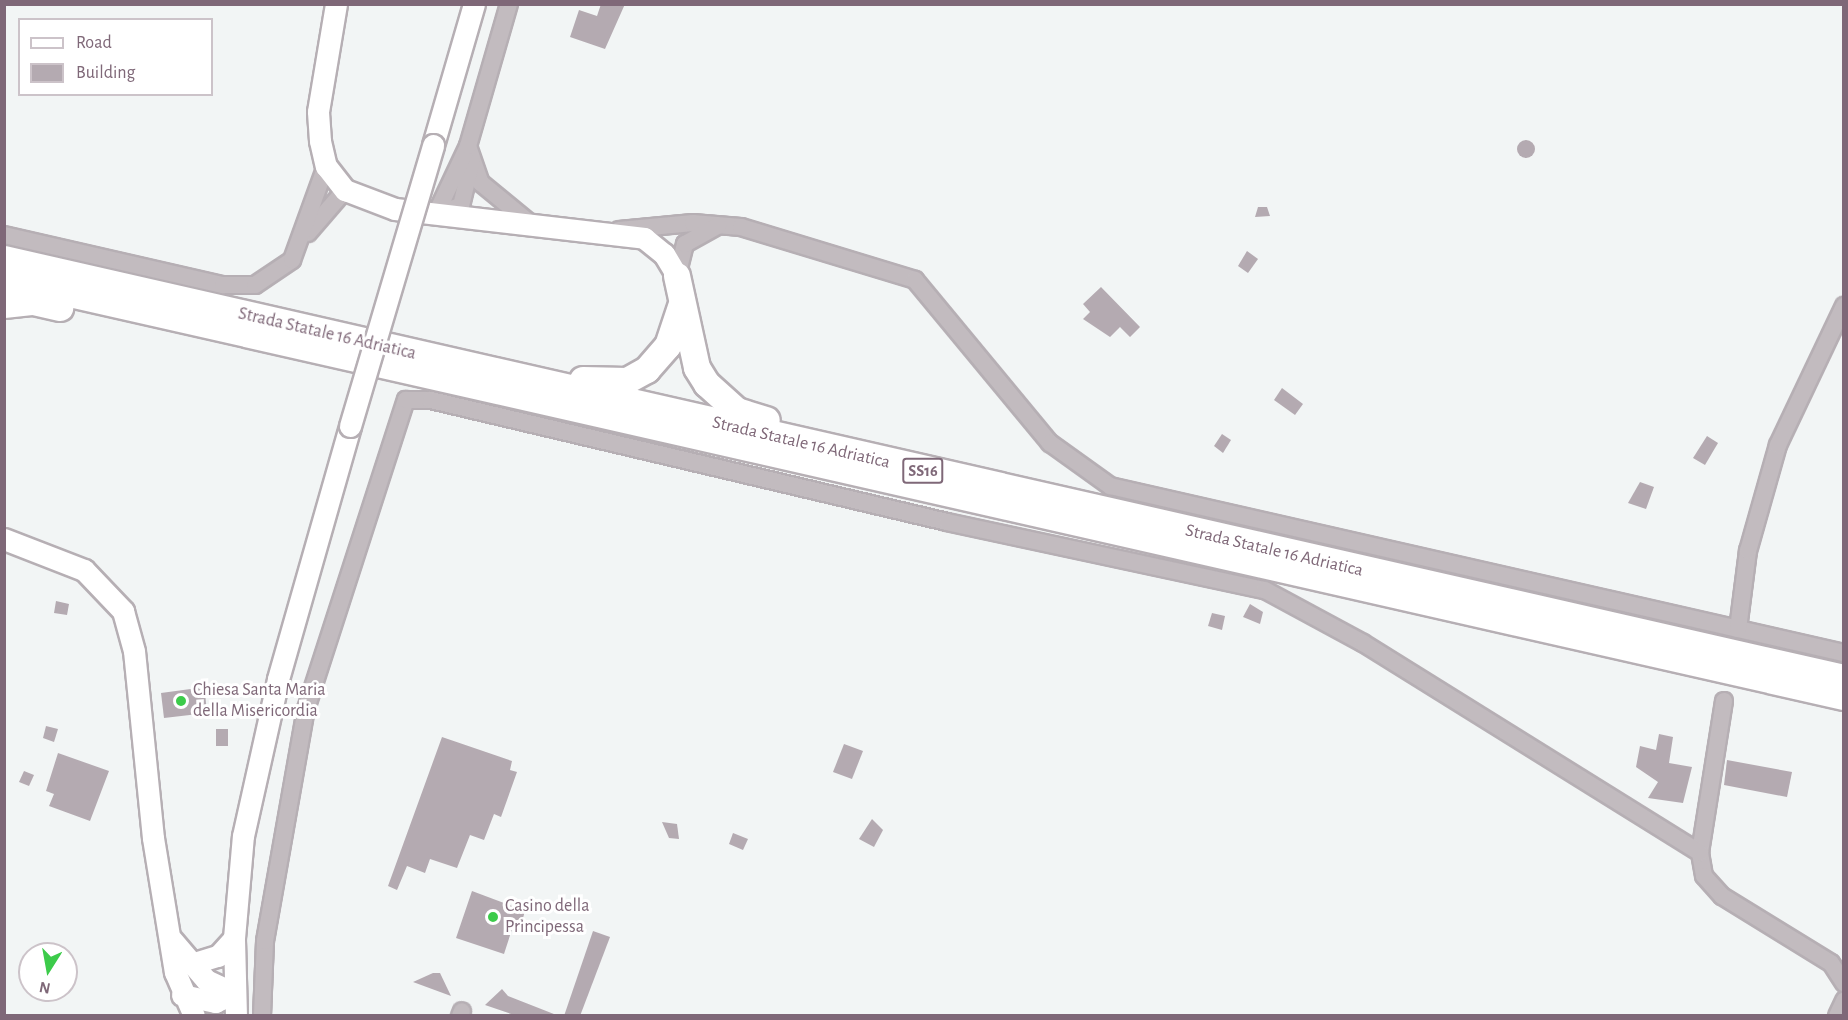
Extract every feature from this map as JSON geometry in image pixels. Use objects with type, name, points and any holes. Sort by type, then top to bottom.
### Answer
[{"type":"highway","name":"Strada Statale 16 Adriatica","points":[[4,259],[912,468],[1844,678]]},
{"type":"highway","points":[[676,276],[681,307],[697,368],[724,403],[750,416],[847,439],[912,468]]},
{"type":"highway","name":"Strada Statale 16 Adriatica","points":[[4,279],[1844,697]]},
{"type":"highway","points":[[4,305],[34,302],[188,336],[252,337]]},
{"type":"highway","points":[[424,356],[481,356],[592,382],[627,381],[659,360],[681,307]]},
{"type":"main road","points":[[336,4],[318,112],[326,166],[345,190],[376,204],[436,214],[612,231],[644,238],[664,254],[676,276]]},
{"type":"main road","points":[[236,1016],[234,938],[243,836],[278,679],[474,4]]},
{"type":"main road","points":[[4,539],[84,570],[123,611],[134,651],[153,838],[182,995],[194,1016]]},
{"type":"main road","points":[[191,964],[218,956],[234,938]]},
{"type":"main road","points":[[171,939],[206,980],[234,993]]},
{"type":"main road","points":[[182,995],[207,1002],[234,993]]},
{"type":"street","points":[[436,214],[470,153],[509,4]]},
{"type":"street","points":[[470,153],[490,194],[533,225]]},
{"type":"street","points":[[303,238],[326,166]]},
{"type":"street","points":[[4,235],[223,285],[255,285],[278,275],[303,238],[345,190]]},
{"type":"street","points":[[612,231],[674,224],[718,226],[775,235],[915,280],[1050,443],[1110,486],[1844,653]]},
{"type":"street","points":[[676,276],[685,244],[718,226]]},
{"type":"street","points":[[1738,629],[1748,551],[1778,445],[1844,306]]},
{"type":"street","points":[[262,1016],[265,941],[306,709],[406,400],[431,400],[946,522],[1265,590],[1363,643],[1700,854]]},
{"type":"street","points":[[1724,701],[1700,854],[1704,876],[1722,896],[1831,963],[1844,983]]},
{"type":"building","points":[[601,4],[625,4],[605,49],[570,37],[579,10],[597,16]]},
{"type":"building","points":[[1526,140],[1532,143],[1535,149],[1532,155],[1526,158],[1520,155],[1517,149],[1520,143]]},
{"type":"building","points":[[1258,207],[1267,207],[1270,216],[1255,217]]},
{"type":"building","points":[[1247,251],[1258,259],[1248,273],[1238,266]]},
{"type":"building","points":[[1101,287],[1140,327],[1130,337],[1120,327],[1110,337],[1083,319],[1090,312],[1083,304]]},
{"type":"building","points":[[1282,388],[1303,404],[1295,415],[1274,400]]},
{"type":"building","points":[[1222,434],[1231,440],[1223,453],[1214,446]]},
{"type":"building","points":[[1707,436],[1718,443],[1705,465],[1693,458]]},
{"type":"building","points":[[1640,482],[1654,487],[1646,509],[1628,503]]},
{"type":"building","points":[[56,601],[69,604],[67,615],[54,613]]},
{"type":"building","points":[[1250,604],[1263,612],[1260,624],[1243,617]]},
{"type":"building","points":[[1212,613],[1225,616],[1222,630],[1208,626]]},
{"type":"building","name":"Chiesa Santa Maria della Misericordia","points":[[198,688],[205,693],[207,713],[164,718],[161,693]]},
{"type":"building","points":[[46,726],[58,729],[54,742],[43,738]]},
{"type":"building","points":[[216,729],[228,729],[228,746],[216,746]]},
{"type":"building","points":[[1659,734],[1673,737],[1669,763],[1692,767],[1683,803],[1648,798],[1658,782],[1636,767],[1640,746],[1656,750]]},
{"type":"building","points":[[442,737],[512,761],[510,770],[517,772],[501,817],[494,814],[484,840],[470,835],[457,868],[430,859],[425,873],[407,866],[397,890],[388,886]]},
{"type":"building","points":[[844,744],[863,751],[852,779],[833,772]]},
{"type":"building","points":[[58,753],[109,771],[90,821],[49,806],[54,794],[46,791]]},
{"type":"building","points":[[1727,760],[1792,772],[1787,797],[1724,785]]},
{"type":"building","points":[[24,771],[34,775],[29,786],[19,782]]},
{"type":"building","points":[[872,819],[883,830],[874,847],[859,839]]},
{"type":"building","points":[[662,822],[677,824],[679,839],[669,838]]},
{"type":"building","points":[[733,833],[748,839],[743,850],[729,844]]},
{"type":"building","name":"Casino della Principessa","points":[[472,891],[525,911],[521,925],[514,923],[504,954],[456,938]]},
{"type":"building","points":[[593,931],[610,937],[580,1016],[564,1016]]},
{"type":"building","points":[[433,973],[440,973],[451,996],[413,982]]},
{"type":"building","points":[[502,989],[508,996],[559,1016],[517,1016],[485,1005]]},
{"type":"place","name":"Chiesa Santa Maria della Misericordia","points":[[181,701]]},
{"type":"place","name":"Casino della Principessa","points":[[493,917]]}]
